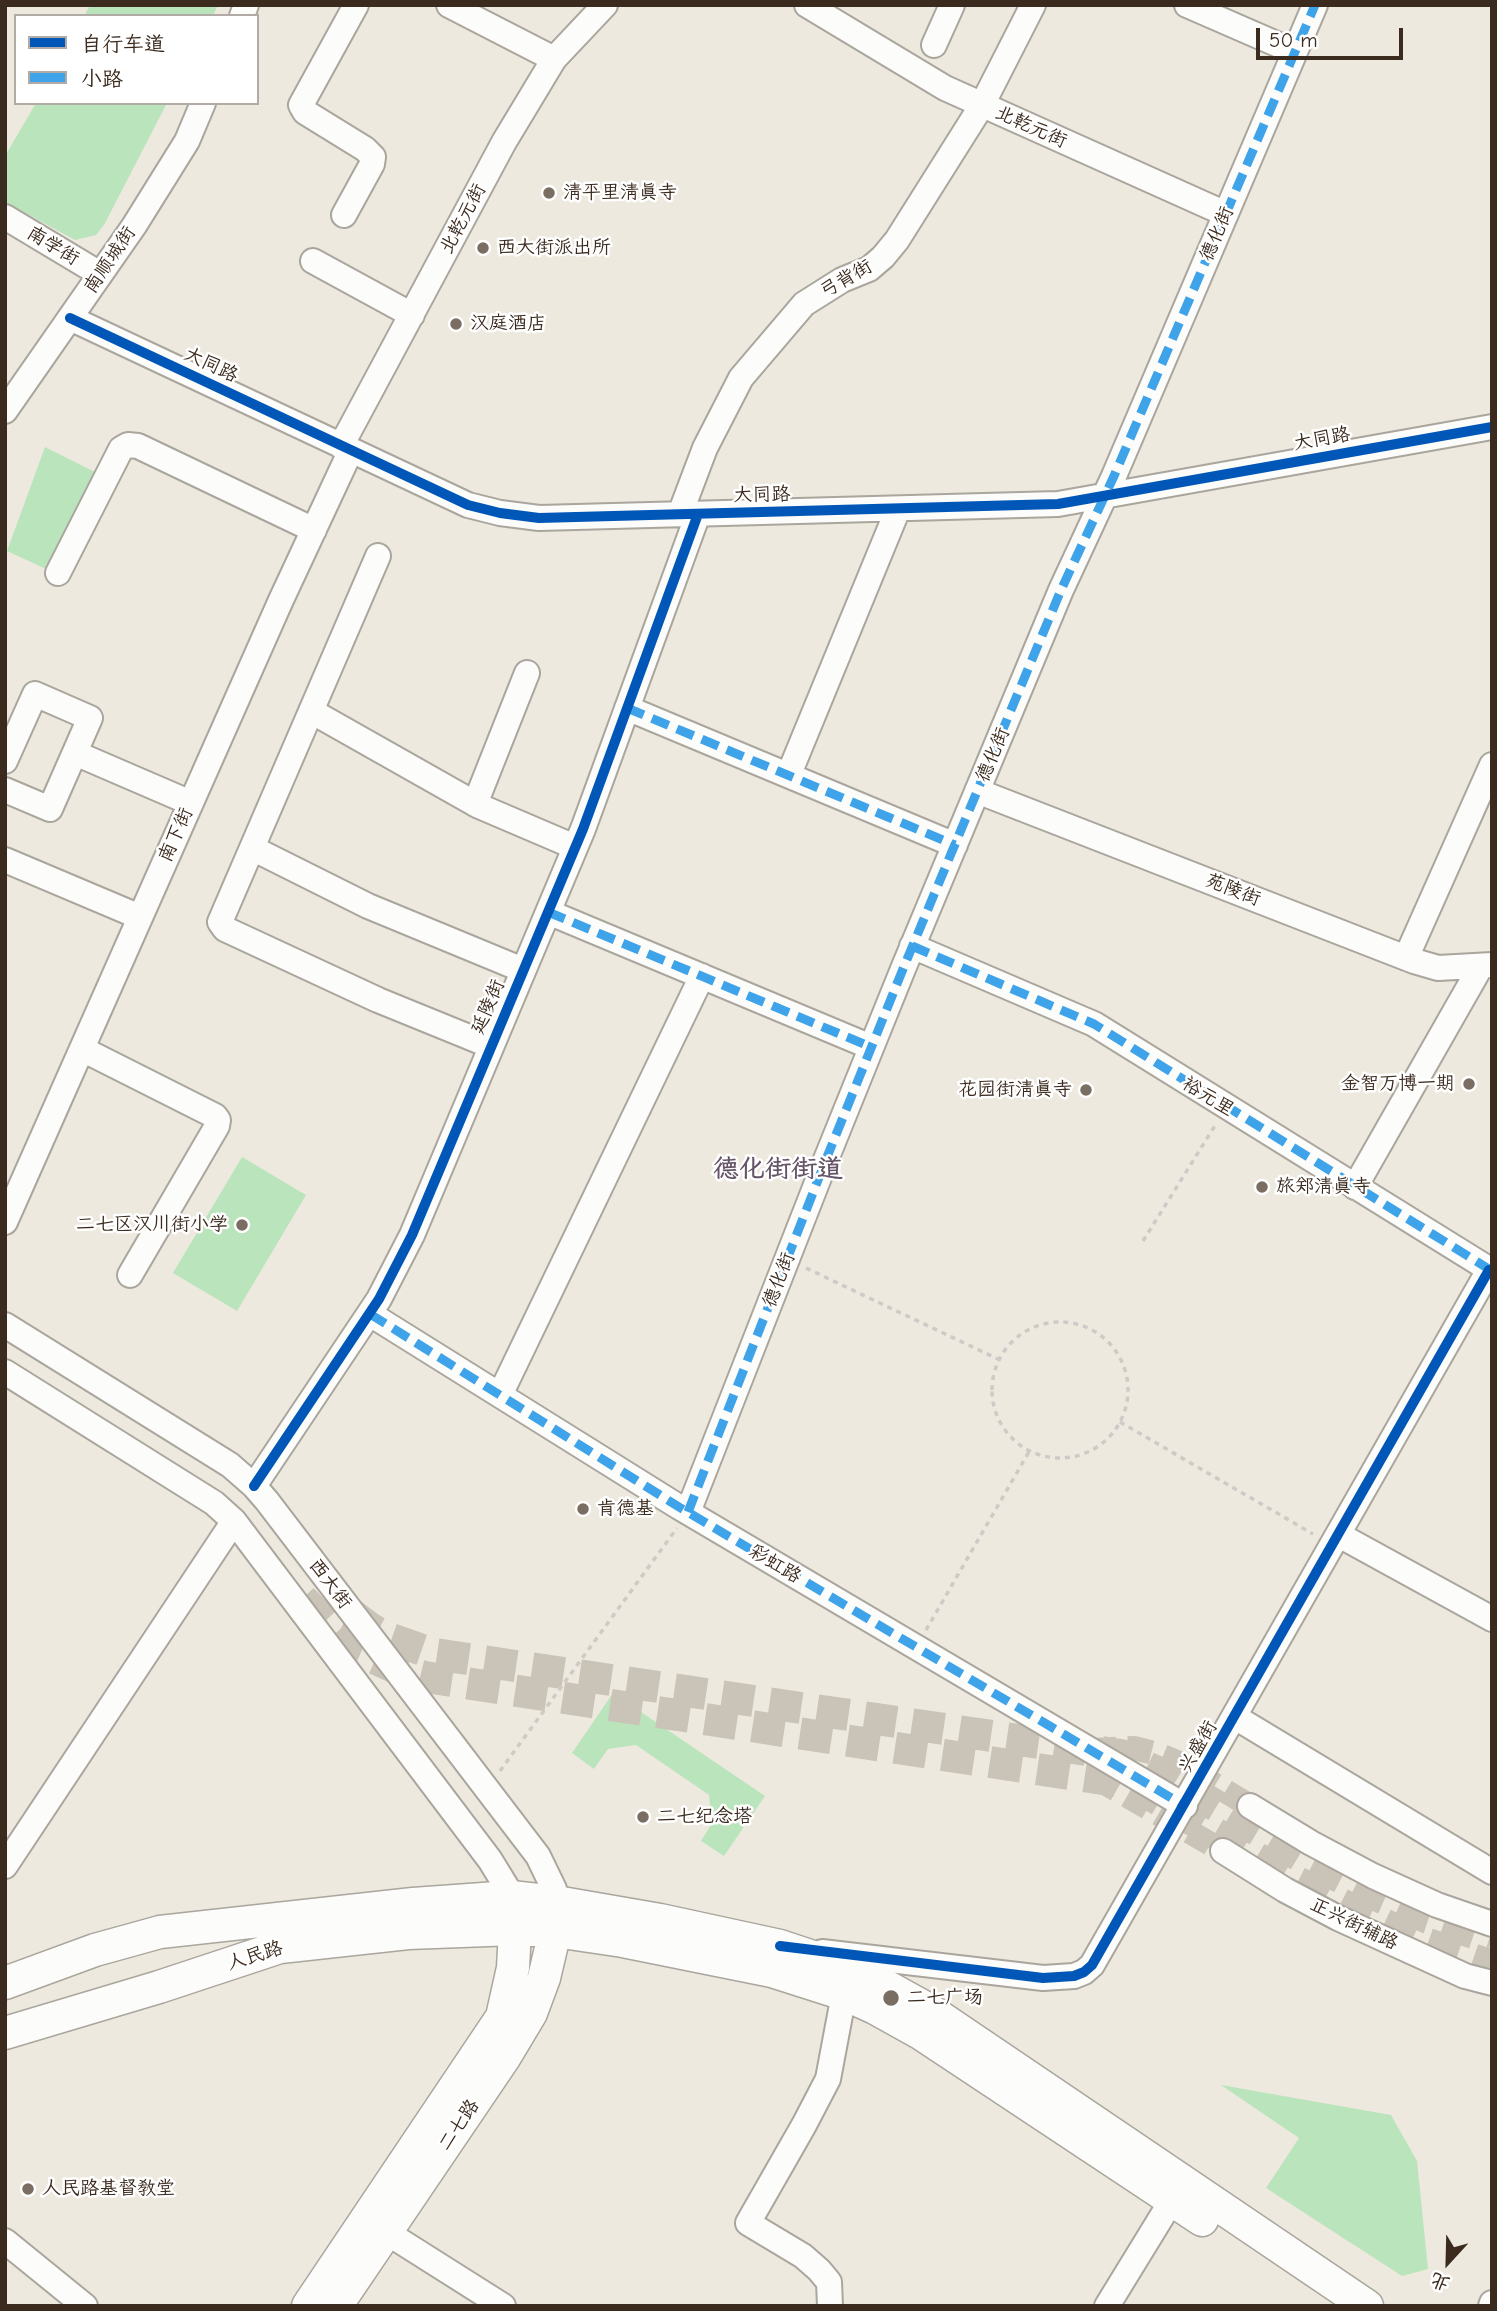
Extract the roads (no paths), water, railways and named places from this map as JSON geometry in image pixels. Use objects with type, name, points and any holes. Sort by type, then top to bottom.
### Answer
[{"type":"main road","name":"人民路","points":[[5,1983],[95,1950],[160,1932],[413,1904],[511,1897],[555,1916]]},
{"type":"main road","name":"人民路","points":[[5,2033],[280,1947],[408,1933],[514,1929],[555,1916]]},
{"type":"main road","points":[[555,1916],[660,1920],[780,1946],[840,1966],[884,1985],[931,2011],[1367,2306]]},
{"type":"main road","points":[[555,1916],[636,1944],[772,1971],[844,1994],[874,2008],[920,2033],[1331,2306]]},
{"type":"main road","name":"二七路","points":[[336,2306],[504,2058],[531,2013],[542,1985],[555,1916]]},
{"type":"main road","name":"二七路","points":[[308,2306],[502,2017],[513,1968],[514,1929]]},
{"type":"street","points":[[344,215],[372,164],[373,157],[365,149],[305,112],[302,105],[356,5]]},
{"type":"street","points":[[449,5],[554,59]]},
{"type":"street","name":"北乾元街","points":[[346,448],[412,314],[504,142],[554,59],[605,5]]},
{"type":"street","name":"北乾元街","points":[[807,5],[945,88],[1226,214]]},
{"type":"street","name":"弓背街","points":[[689,514],[705,448],[741,378],[804,304],[842,280],[869,269],[897,240],[982,105],[1033,5]]},
{"type":"street","points":[[1187,5],[1295,52]]},
{"type":"street","name":"德化街","points":[[688,1512],[912,946],[1061,590],[1105,495],[1315,5]]},
{"type":"street","points":[[934,45],[948,7]]},
{"type":"street","name":"南顺城街","points":[[5,411],[134,226],[187,141],[202,105]]},
{"type":"street","name":"南学街","points":[[5,217],[100,274]]},
{"type":"street","points":[[313,261],[412,314]]},
{"type":"street","name":"大同路","points":[[70,318],[468,505],[500,513],[539,518],[1058,504],[1492,427]]},
{"type":"street","points":[[58,573],[121,449],[128,445],[138,446],[314,530]]},
{"type":"street","name":"南下街","points":[[5,1222],[314,530],[346,448]]},
{"type":"street","points":[[789,774],[898,509]]},
{"type":"street","name":"延陵街","points":[[254,1486],[370,1314],[412,1235],[575,847],[627,708],[689,514]]},
{"type":"street","points":[[378,556],[220,922],[225,929],[378,1000],[491,1046]]},
{"type":"street","points":[[475,804],[527,673]]},
{"type":"street","points":[[5,761],[34,694],[90,718],[50,809],[5,790]]},
{"type":"street","points":[[627,708],[955,845]]},
{"type":"street","points":[[311,711],[475,804],[575,847]]},
{"type":"street","points":[[75,752],[191,803]]},
{"type":"street","points":[[1406,958],[1492,765]]},
{"type":"street","name":"苑陵街","points":[[977,791],[1406,958],[1438,968],[1486,966]]},
{"type":"street","points":[[252,848],[368,906],[523,970]]},
{"type":"street","points":[[5,860],[140,917]]},
{"type":"street","points":[[548,912],[871,1047]]},
{"type":"street","name":"裕元里","points":[[912,946],[1094,1024],[1491,1271]]},
{"type":"street","points":[[1355,1187],[1486,966]]},
{"type":"street","points":[[500,1395],[702,976]]},
{"type":"street","points":[[82,1049],[215,1116],[218,1120],[218,1126],[130,1275]]},
{"type":"street","name":"兴盛街","points":[[780,1946],[1043,1978],[1074,1976],[1093,1965],[1491,1271]]},
{"type":"street","name":"彩虹路","points":[[370,1314],[688,1512],[1185,1806]]},
{"type":"street","name":"西大街","points":[[5,1325],[230,1465],[254,1486],[538,1856],[554,1889],[555,1916]]},
{"type":"street","name":"西大街","points":[[5,1372],[214,1503],[234,1521],[490,1860],[511,1897],[514,1929]]},
{"type":"street","points":[[5,1866],[234,1521]]},
{"type":"street","points":[[1336,1541],[1492,1619]]},
{"type":"street","points":[[1235,1717],[1492,1872]]},
{"type":"street","points":[[1250,1805],[1373,1877],[1492,1924]]},
{"type":"street","name":"正兴街辅路","points":[[1223,1851],[1285,1890],[1338,1918],[1465,1976],[1492,1983]]},
{"type":"street","points":[[1465,1976],[1492,1995]]},
{"type":"street","points":[[830,2306],[829,2282],[819,2270],[803,2256],[748,2223],[828,2079],[844,1994]]},
{"type":"street","points":[[1107,2306],[1172,2200]]},
{"type":"street","points":[[386,2232],[503,2306]]},
{"type":"street","points":[[5,2241],[85,2306]]},
{"type":"tunnel","points":[[302,1599],[337,1636],[360,1652],[405,1672],[425,1677],[1116,1781],[1140,1789],[1295,1881],[1353,1910],[1422,1942],[1492,1966]]},
{"type":"tunnel","points":[[351,1614],[388,1638],[434,1654],[1121,1755],[1168,1777],[1305,1859],[1365,1890],[1428,1918],[1492,1939]]},
{"type":"tunnel","points":[[1092,1750],[1134,1748],[1158,1754],[1179,1763],[1250,1806]]},
{"type":"tunnel","points":[[1096,1778],[1223,1851]]},
{"type":"place","name":"清平里清真寺","points":[[549,193]]},
{"type":"place","name":"西大街派出所","points":[[483,248]]},
{"type":"place","name":"汉庭酒店","points":[[456,324]]},
{"type":"place","name":"金智万博一期","points":[[1469,1084]]},
{"type":"place","name":"花园街清真寺","points":[[1086,1090]]},
{"type":"place","name":"旅郑清真寺","points":[[1262,1187]]},
{"type":"place","name":"二七区汉川街小学","points":[[242,1225]]},
{"type":"place","name":"肯德基","points":[[583,1509]]},
{"type":"place","name":"二七纪念塔","points":[[643,1817]]},
{"type":"place","name":"二七广场","points":[[891,1998]]},
{"type":"place","name":"人民路基督教堂","points":[[28,2189]]},
{"type":"district","name":"德化街街道","points":[[778,1170]]}]
